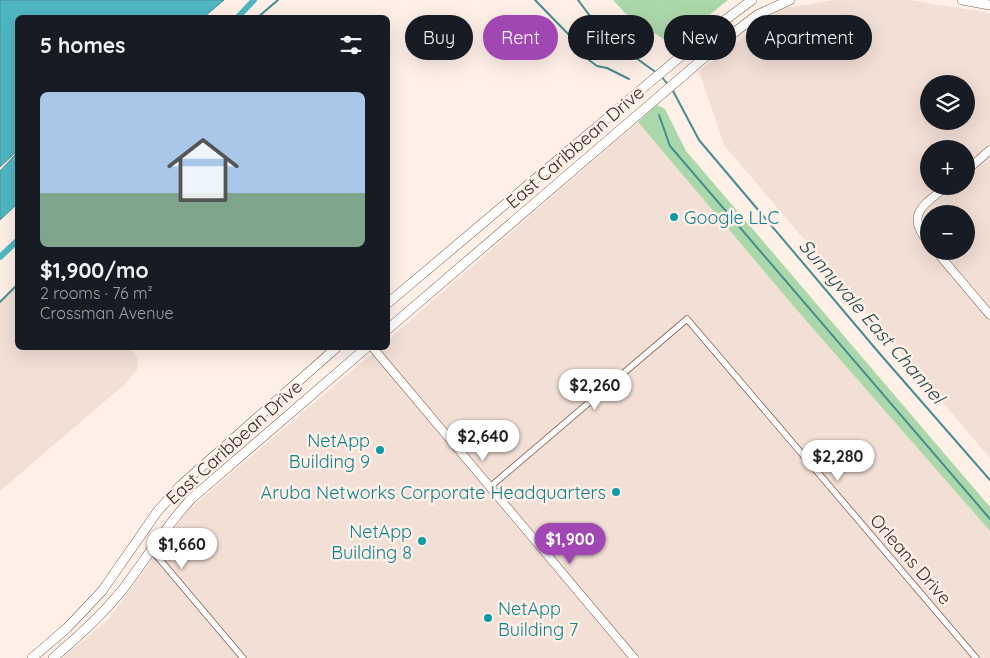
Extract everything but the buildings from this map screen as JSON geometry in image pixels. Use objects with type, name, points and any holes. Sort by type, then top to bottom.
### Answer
[{"type":"main road","name":"East Caribbean Drive","points":[[390,301],[651,81],[752,0]]},
{"type":"main road","name":"East Caribbean Drive","points":[[390,327],[757,15],[790,0]]},
{"type":"main road","points":[[962,0],[990,5]]},
{"type":"main road","name":"East Caribbean Drive","points":[[32,658],[67,628],[102,591],[157,512],[180,486],[334,350]]},
{"type":"main road","name":"East Caribbean Drive","points":[[52,658],[107,607],[191,499],[364,350]]},
{"type":"street","points":[[975,163],[990,150]]},
{"type":"street","points":[[924,205],[936,195]]},
{"type":"street","points":[[920,211],[917,216],[917,227],[920,231]]},
{"type":"street","points":[[944,260],[990,315]]},
{"type":"street","name":"Orleans Drive","points":[[490,487],[687,319],[976,658]]},
{"type":"street","points":[[375,350],[634,658]]},
{"type":"street","points":[[151,548],[243,658]]},
{"type":"shaded area","points":[[835,0],[908,0],[990,13],[990,458],[724,145],[699,71],[713,60],[736,60],[736,42],[746,35],[746,60],[872,60],[872,15],[771,15],[779,9]]},
{"type":"shaded area","points":[[638,122],[802,316],[990,531],[990,658],[62,658],[109,619],[188,510],[377,350],[390,350],[390,338]]},
{"type":"shaded area","points":[[15,288],[15,350],[131,350],[137,358],[138,368],[125,384],[0,491],[0,304]]},
{"type":"green space","points":[[613,0],[728,0],[709,15],[664,15],[664,40],[654,33],[654,15],[628,15]]},
{"type":"green space","points":[[657,105],[665,109],[686,151],[990,507],[990,531],[802,316],[638,122]]},
{"type":"water","points":[[0,0],[224,0],[206,15],[15,15],[15,153],[0,167]]},
{"type":"water","points":[[15,155],[15,206],[0,220],[0,171]]},
{"type":"waterway","points":[[240,15],[254,0]]},
{"type":"waterway","points":[[260,15],[278,0]]},
{"type":"waterway","points":[[535,0],[575,41],[589,60],[597,66],[607,68],[629,79]]},
{"type":"waterway","name":"Sunnyvale East Channel","points":[[578,0],[605,36],[657,73]]},
{"type":"waterway","name":"Sunnyvale East Channel","points":[[661,76],[669,86]]},
{"type":"waterway","name":"Sunnyvale East Channel","points":[[672,89],[699,140],[880,354],[990,480]]},
{"type":"waterway","points":[[659,115],[670,146],[990,519]]},
{"type":"waterway","points":[[0,257],[15,243]]},
{"type":"waterway","points":[[0,302],[15,287]]},
{"type":"place","name":"Google LLC","points":[[674,217]]},
{"type":"place","name":"NetApp Building 9","points":[[380,450]]},
{"type":"place","name":"Aruba Networks Corporate Headquarters","points":[[616,492]]},
{"type":"place","name":"NetApp Building 8","points":[[422,541]]},
{"type":"place","name":"NetApp Building 7","points":[[488,618]]}]
